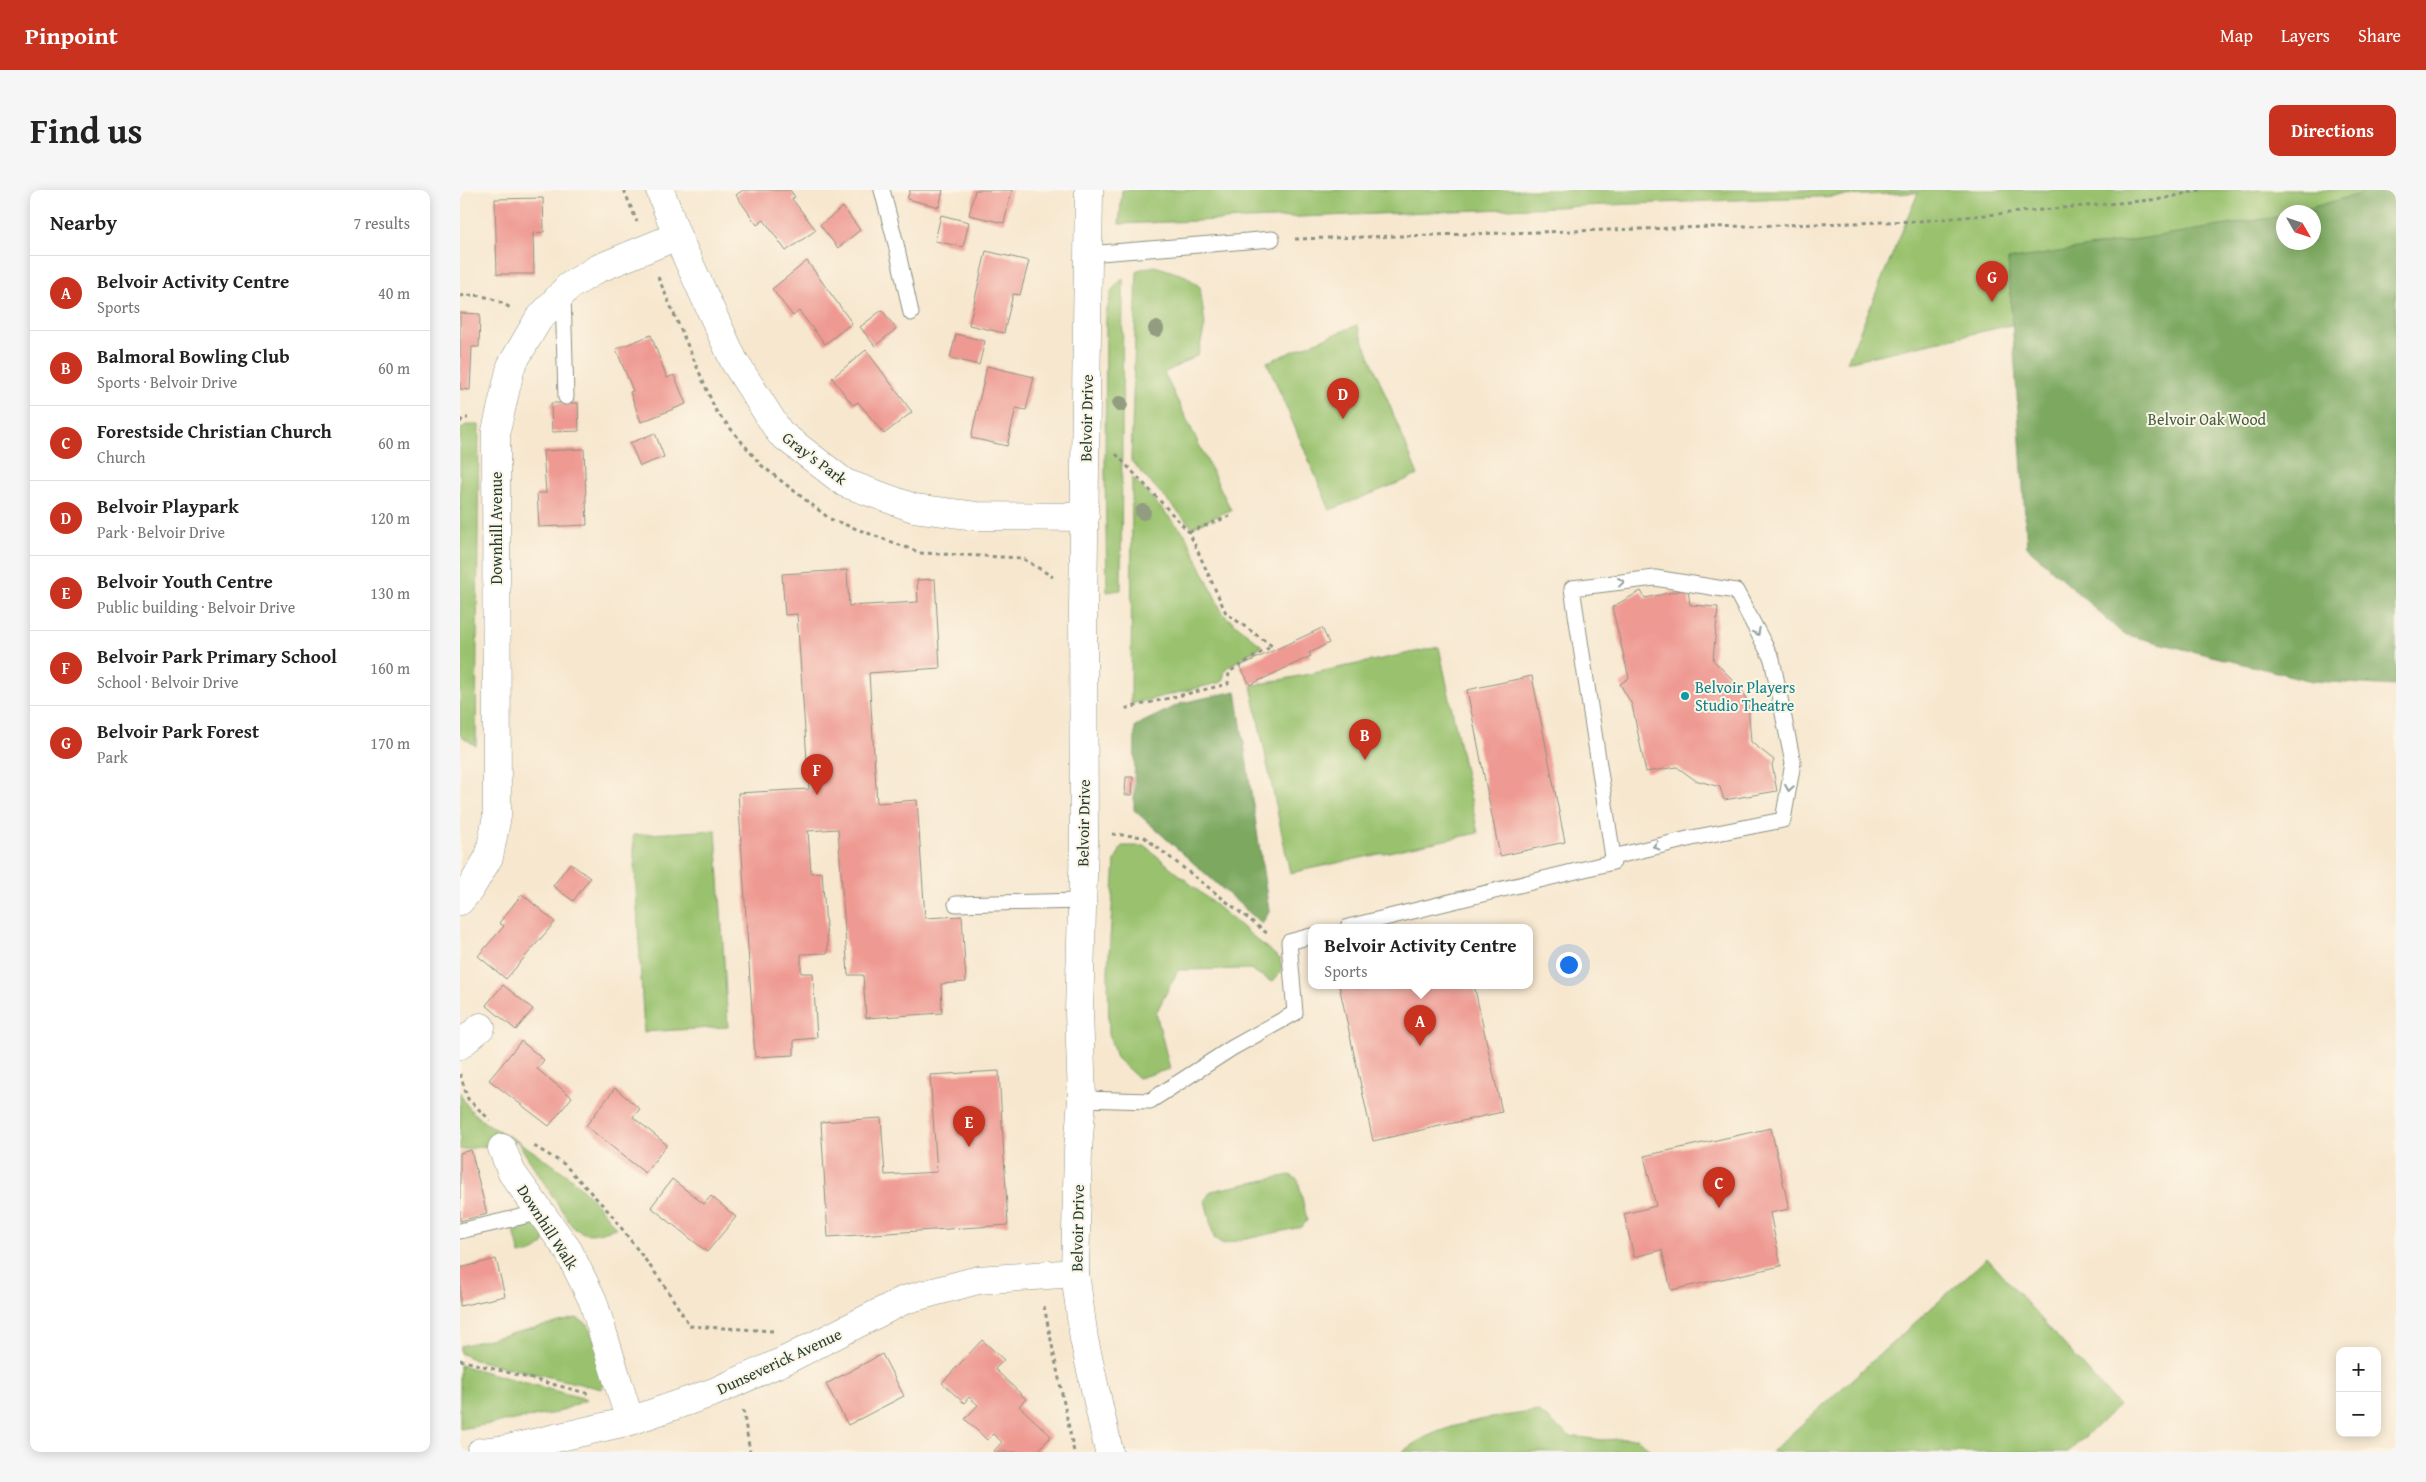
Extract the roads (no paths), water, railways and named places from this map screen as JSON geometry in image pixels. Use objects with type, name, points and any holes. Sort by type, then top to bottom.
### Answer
[{"type":"street","name":"Gray's Park","points":[[660,190],[677,236],[734,361],[780,433],[845,483],[923,509],[976,516],[1085,517]]},
{"type":"street","name":"Belvoir Drive","points":[[1089,190],[1084,842],[1079,1012],[1082,1099],[1078,1150],[1075,1273],[1084,1339],[1109,1452]]},
{"type":"street","name":"Downhill Avenue","points":[[460,901],[470,890],[489,858],[497,816],[496,430],[511,366],[535,325],[563,292],[597,269],[677,236]]},
{"type":"street","points":[[460,1045],[481,1027]]},
{"type":"street","name":"Downhill Walk","points":[[499,1136],[512,1173],[568,1250],[593,1301],[630,1421]]},
{"type":"street","name":"Dunseverick Avenue","points":[[481,1452],[508,1449],[630,1421],[714,1392],[802,1352],[904,1300],[978,1280],[1075,1273]]},
{"type":"lane","points":[[882,190],[912,313]]},
{"type":"lane","points":[[1088,254],[1272,239]]},
{"type":"lane","points":[[563,292],[566,396]]},
{"type":"lane","points":[[1360,924],[1614,862],[1613,857],[1572,588],[1655,578],[1736,592],[1772,660],[1793,763],[1783,820],[1692,838],[1613,857]]},
{"type":"lane","points":[[956,904],[1081,901]]},
{"type":"lane","points":[[1082,1099],[1150,1102],[1232,1048],[1295,1013],[1289,942],[1308,937]]},
{"type":"lane","points":[[460,1231],[542,1212]]},
{"type":"place","name":"Belvoir Park Forest","points":[[1992,302]]},
{"type":"place","name":"Belvoir Playpark","points":[[1343,419]]},
{"type":"place","name":"Belvoir Players Studio Theatre","points":[[1685,696]]},
{"type":"place","name":"Balmoral Bowling Club","points":[[1365,760]]},
{"type":"place","name":"Belvoir Park Primary School","points":[[817,795]]},
{"type":"place","name":"Belvoir Activity Centre","points":[[1420,1046]]},
{"type":"place","name":"Belvoir Youth Centre","points":[[969,1147]]},
{"type":"place","name":"Forestside Christian Church","points":[[1719,1208]]},
{"type":"park label","name":"Belvoir Oak Wood","points":[[2207,419]]}]
